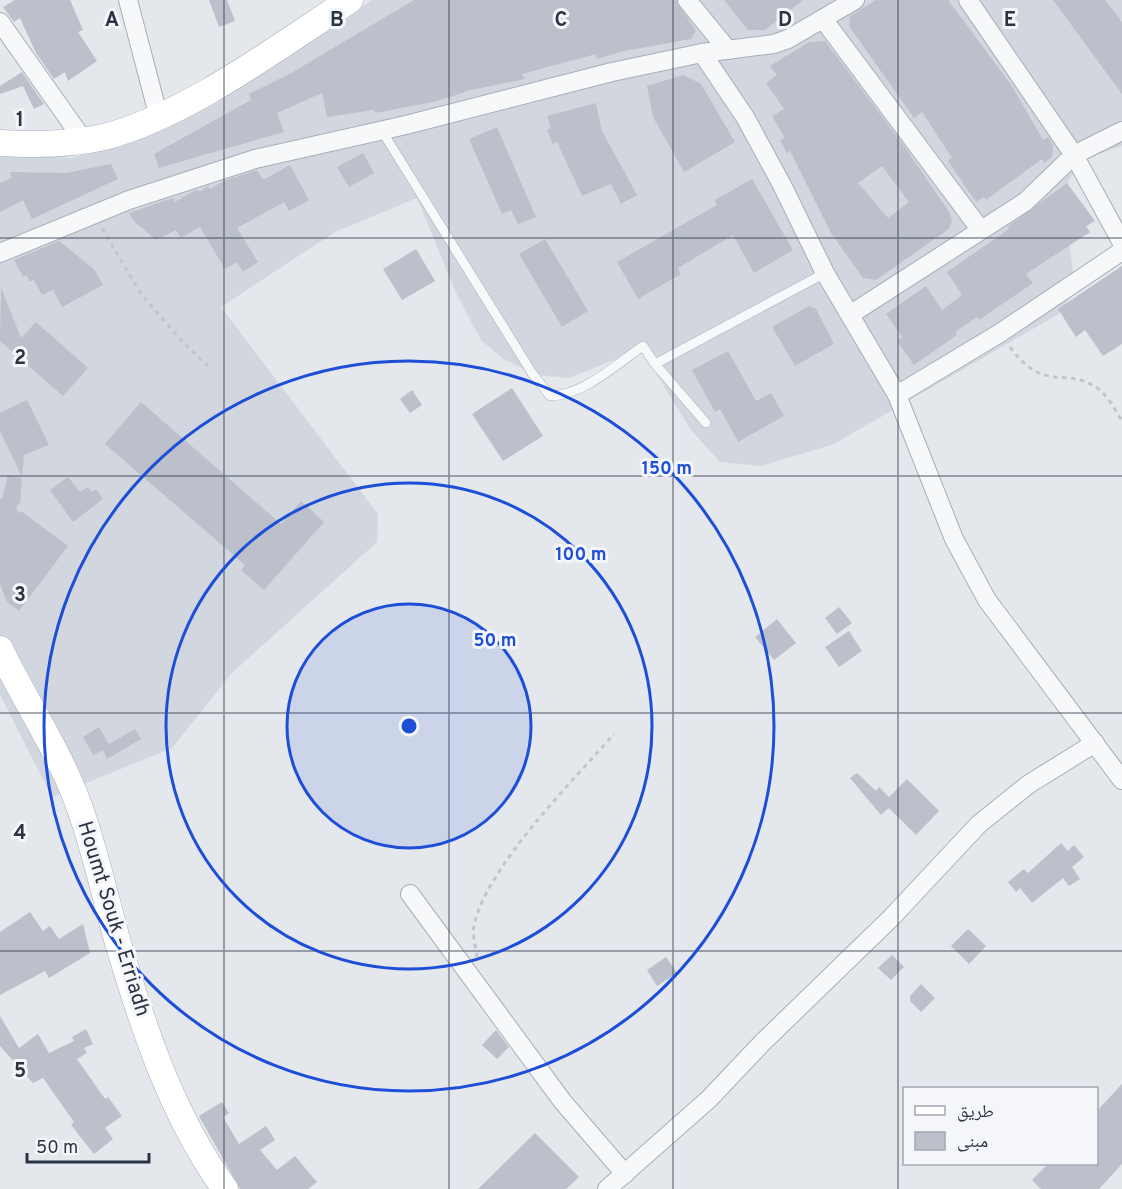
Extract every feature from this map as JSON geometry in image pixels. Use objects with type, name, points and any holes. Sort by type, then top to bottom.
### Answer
[{"type":"street","points":[[128,0],[159,118]]},
{"type":"street","points":[[0,143],[35,146],[84,141],[159,118],[350,0]]},
{"type":"street","points":[[687,0],[728,50]]},
{"type":"street","points":[[0,253],[94,214],[255,159],[382,130],[612,72],[702,53],[774,44],[855,0]]},
{"type":"street","points":[[968,0],[1074,155],[1122,243]]},
{"type":"street","points":[[823,19],[980,229]]},
{"type":"street","points":[[0,22],[84,141]]},
{"type":"street","points":[[702,53],[761,145],[825,273],[897,395],[954,539],[987,600],[1122,780]]},
{"type":"street","points":[[851,314],[1034,195],[1074,155],[1122,131]]},
{"type":"street","points":[[897,395],[1000,333],[1122,251]]},
{"type":"street","name":"Houmt Souk - Erriadh","points":[[0,649],[64,768],[79,804],[132,987],[161,1066],[196,1146],[225,1189]]},
{"type":"street","points":[[607,1189],[709,1099],[763,1042],[891,918],[979,824],[1029,784],[1095,743]]},
{"type":"street","points":[[410,894],[563,1102],[625,1174]]},
{"type":"lane","points":[[382,130],[532,373],[550,396],[566,395],[574,391],[643,346],[655,364],[706,423]]},
{"type":"lane","points":[[655,364],[825,273]]},
{"type":"path","points":[[94,214],[141,294],[182,342],[210,368]]},
{"type":"path","points":[[1000,333],[1030,370],[1041,376],[1079,381],[1095,387],[1102,392],[1122,421]]},
{"type":"path","points":[[478,960],[474,928],[492,886],[532,827],[614,734]]},
{"type":"shaded area","points":[[372,0],[1122,0],[1122,146],[1088,158],[1069,179],[1064,203],[1075,289],[1062,312],[834,444],[761,466],[720,462],[691,430],[641,349],[569,378],[537,375],[503,359],[481,340],[457,295],[417,198],[335,232],[221,307],[378,514],[377,542],[232,673],[172,748],[52,797],[0,695],[0,154],[71,158],[108,149],[173,121],[240,85]]},
{"type":"building","points":[[15,0],[70,0],[83,30],[78,32],[97,61],[68,81],[65,72],[54,79],[36,53],[20,18],[14,22],[3,7]]},
{"type":"building","points":[[209,0],[227,0],[235,21],[219,27]]},
{"type":"building","points":[[414,0],[676,0],[696,31],[691,39],[624,51],[597,59],[596,54],[522,74],[525,79],[471,90],[438,101],[375,113],[374,110],[327,117],[322,93],[277,113],[284,132],[159,168],[154,154],[251,100],[249,94],[293,72]]},
{"type":"building","points":[[724,0],[803,0],[765,30],[748,30]]},
{"type":"building","points":[[876,0],[948,0],[1012,86],[1043,140],[1048,137],[1053,145],[1052,157],[1044,163],[1042,159],[986,200],[984,197],[976,202],[948,161],[952,158],[922,112],[914,118],[849,26],[850,16]]},
{"type":"building","points":[[1053,0],[1105,0],[1122,22],[1122,94]]},
{"type":"building","points":[[825,41],[904,146],[949,212],[952,221],[949,229],[876,280],[863,278],[831,233],[790,151],[787,153],[780,140],[785,138],[772,116],[784,109],[766,83],[777,75],[770,66],[809,42]],"holes":[[[882,166],[909,202],[888,218],[858,183]]]},
{"type":"building","points":[[22,72],[44,104],[34,109],[23,86],[0,94],[0,86]]},
{"type":"building","points":[[683,75],[701,84],[735,142],[684,172],[653,117],[647,86]]},
{"type":"building","points":[[596,103],[602,131],[637,195],[621,204],[611,184],[582,196],[557,142],[553,144],[547,130],[551,128],[547,116]]},
{"type":"building","points":[[497,127],[536,217],[518,224],[511,210],[502,214],[469,139]]},
{"type":"building","points":[[363,153],[374,173],[349,187],[337,167]]},
{"type":"building","points":[[111,164],[118,179],[32,219],[23,200],[0,212],[0,183],[12,178],[10,172],[66,173]]},
{"type":"building","points":[[290,165],[309,200],[289,211],[284,202],[237,228],[258,262],[243,272],[237,262],[225,269],[200,227],[181,238],[176,230],[156,240],[133,220],[129,213],[173,198],[175,202],[195,190],[201,191],[208,186],[210,189],[224,181],[257,170],[263,180]]},
{"type":"building","points":[[752,179],[793,250],[754,273],[733,235],[678,268],[681,274],[638,299],[617,262],[717,205],[715,200]]},
{"type":"building","points":[[1067,183],[1095,221],[1086,226],[1090,232],[1026,274],[1033,283],[979,320],[977,317],[955,332],[957,335],[914,365],[897,341],[902,337],[886,314],[926,286],[942,310],[962,295],[947,272],[1009,229],[1007,227]]},
{"type":"building","points":[[545,239],[588,311],[562,327],[519,254]]},
{"type":"building","points":[[59,241],[94,269],[103,285],[62,307],[53,290],[42,295],[34,280],[30,282],[26,275],[23,277],[14,260]]},
{"type":"building","points":[[416,249],[435,281],[402,300],[383,269]]},
{"type":"building","points":[[1122,266],[1122,344],[1103,356],[1085,330],[1076,337],[1058,309]]},
{"type":"building","points":[[1,287],[21,338],[36,322],[88,368],[63,396],[0,341]]},
{"type":"building","points":[[809,306],[816,309],[834,344],[795,366],[772,327]]},
{"type":"building","points":[[728,351],[756,401],[771,393],[784,416],[738,442],[720,409],[715,412],[692,370]]},
{"type":"building","points":[[512,388],[543,436],[503,461],[472,414]]},
{"type":"building","points":[[412,390],[422,405],[410,413],[400,399]]},
{"type":"building","points":[[27,400],[49,445],[24,455],[22,477],[0,431],[0,413]]},
{"type":"building","points":[[141,402],[281,524],[301,501],[324,522],[264,590],[241,570],[245,565],[105,444]]},
{"type":"building","points":[[8,475],[22,478],[20,503],[16,507],[19,513],[21,511],[68,546],[19,611],[7,602],[0,584],[0,498],[2,499]]},
{"type":"building","points":[[68,477],[80,492],[88,487],[92,492],[96,489],[103,499],[73,522],[50,490]]},
{"type":"building","points":[[839,607],[852,623],[837,634],[825,618]]},
{"type":"building","points":[[777,619],[796,643],[774,660],[755,637]]},
{"type":"building","points":[[849,631],[862,651],[839,667],[825,647]]},
{"type":"building","points":[[99,727],[109,744],[135,729],[141,739],[107,759],[103,750],[93,755],[83,737]]},
{"type":"building","points":[[857,773],[876,791],[879,787],[889,797],[907,779],[939,811],[916,835],[889,808],[881,815],[850,778]]},
{"type":"building","points":[[1061,843],[1068,851],[1074,845],[1084,857],[1072,867],[1080,879],[1069,886],[1063,878],[1032,903],[1020,888],[1016,892],[1008,882],[1024,869],[1028,873]]},
{"type":"building","points":[[30,912],[43,931],[50,926],[59,939],[83,924],[90,953],[49,978],[45,971],[0,995],[0,932]]},
{"type":"building","points":[[968,929],[986,946],[969,964],[951,946]]},
{"type":"building","points":[[892,955],[904,967],[891,980],[878,968]]},
{"type":"building","points":[[666,957],[677,973],[657,986],[647,970]]},
{"type":"building","points":[[921,984],[935,998],[921,1012],[910,1001],[910,996]]},
{"type":"building","points":[[0,1016],[19,1048],[38,1034],[49,1053],[74,1041],[72,1037],[86,1029],[93,1044],[84,1048],[87,1053],[77,1059],[105,1099],[108,1097],[122,1116],[105,1128],[113,1139],[94,1154],[71,1125],[74,1122],[43,1078],[33,1083],[0,1046]]},
{"type":"building","points":[[496,1030],[509,1047],[497,1059],[482,1045]]},
{"type":"building","points":[[1122,1084],[1122,1164],[1099,1189],[1041,1189],[1032,1180],[1047,1165],[1098,1165],[1098,1110]]},
{"type":"building","points":[[222,1102],[229,1113],[223,1117],[239,1144],[266,1126],[275,1140],[260,1150],[277,1170],[295,1156],[317,1182],[308,1189],[240,1189],[199,1116]]},
{"type":"building","points":[[535,1133],[579,1177],[566,1189],[478,1189]]}]
